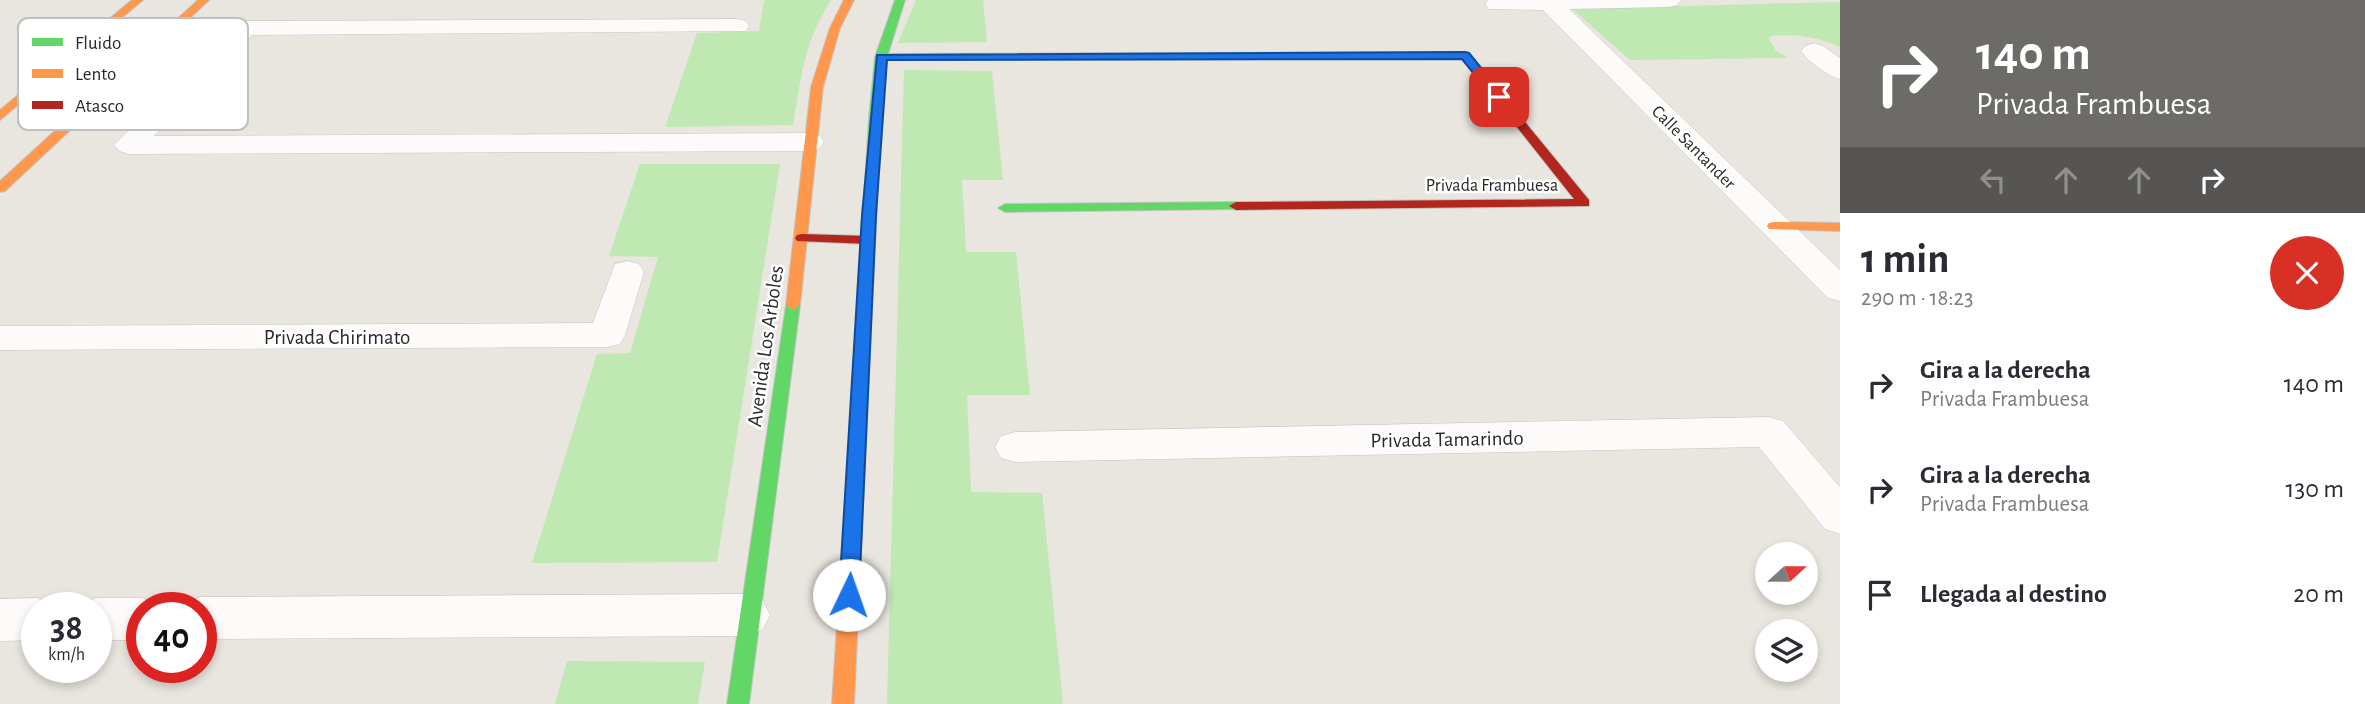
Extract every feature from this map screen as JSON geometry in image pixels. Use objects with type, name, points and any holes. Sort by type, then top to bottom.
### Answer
[{"type":"street","points":[[117,18],[138,0]]},
{"type":"street","points":[[184,18],[204,0]]},
{"type":"street","name":"Avenida Los Arboles","points":[[738,704],[747,615],[802,238],[818,77],[835,22],[849,0]]},
{"type":"street","points":[[843,704],[868,240],[881,57],[900,0]]},
{"type":"street","points":[[1497,4],[1669,0]]},
{"type":"street","name":"Calle Santander","points":[[1549,4],[1840,290]]},
{"type":"street","points":[[248,28],[737,26]]},
{"type":"street","points":[[1814,51],[1840,71]]},
{"type":"street","name":"Privada Frambuesa","points":[[881,57],[1465,55],[1584,203],[1005,208]]},
{"type":"street","points":[[0,116],[18,101]]},
{"type":"street","points":[[0,188],[63,130]]},
{"type":"street","points":[[144,130],[129,145],[810,142]]},
{"type":"street","points":[[1774,226],[1840,227]]},
{"type":"street","points":[[802,238],[868,240]]},
{"type":"street","name":"Privada Chirimato","points":[[0,338],[607,335],[627,272]]},
{"type":"street","name":"Privada Tamarindo","points":[[1015,447],[1769,432],[1840,517]]},
{"type":"street","points":[[217,618],[747,615]]},
{"type":"street","points":[[0,620],[21,620]]},
{"type":"green space","points":[[764,0],[831,0],[809,45],[793,125],[665,127],[697,33],[759,31]]},
{"type":"green space","points":[[916,0],[983,0],[987,42],[898,43]]},
{"type":"green space","points":[[1840,2],[1840,47],[1806,37],[1771,36],[1769,39],[1776,51],[1788,58],[1630,60],[1572,9]]},
{"type":"green space","points":[[904,70],[992,71],[1003,180],[962,180],[966,252],[1016,252],[1030,395],[967,395],[971,492],[1042,493],[1063,704],[887,704]]},
{"type":"green space","points":[[640,164],[780,164],[717,562],[532,563],[597,354],[630,353],[658,257],[609,256]]},
{"type":"green space","points":[[567,661],[705,662],[698,704],[555,704]]},
{"type":"traffic: fast","points":[[860,394],[875,118],[881,57],[900,0]]},
{"type":"traffic: fast","points":[[1196,56],[1465,55],[1498,96]]},
{"type":"traffic: fast","points":[[1005,208],[1236,206]]},
{"type":"traffic: fast","points":[[738,704],[793,305]]},
{"type":"traffic: slow","points":[[117,18],[138,0]]},
{"type":"traffic: slow","points":[[184,18],[204,0]]},
{"type":"traffic: slow","points":[[793,305],[817,87],[835,28],[849,0]]},
{"type":"traffic: slow","points":[[881,57],[1196,56]]},
{"type":"traffic: slow","points":[[0,116],[18,101]]},
{"type":"traffic: slow","points":[[0,188],[63,130]]},
{"type":"traffic: slow","points":[[1774,226],[1840,227]]},
{"type":"traffic: slow","points":[[843,704],[860,394]]},
{"type":"traffic: jam","points":[[1236,206],[1584,203],[1498,96]]},
{"type":"traffic: jam","points":[[802,238],[868,240]]},
{"type":"route","points":[[849,595],[869,215],[881,57],[1465,55],[1499,97]]}]
